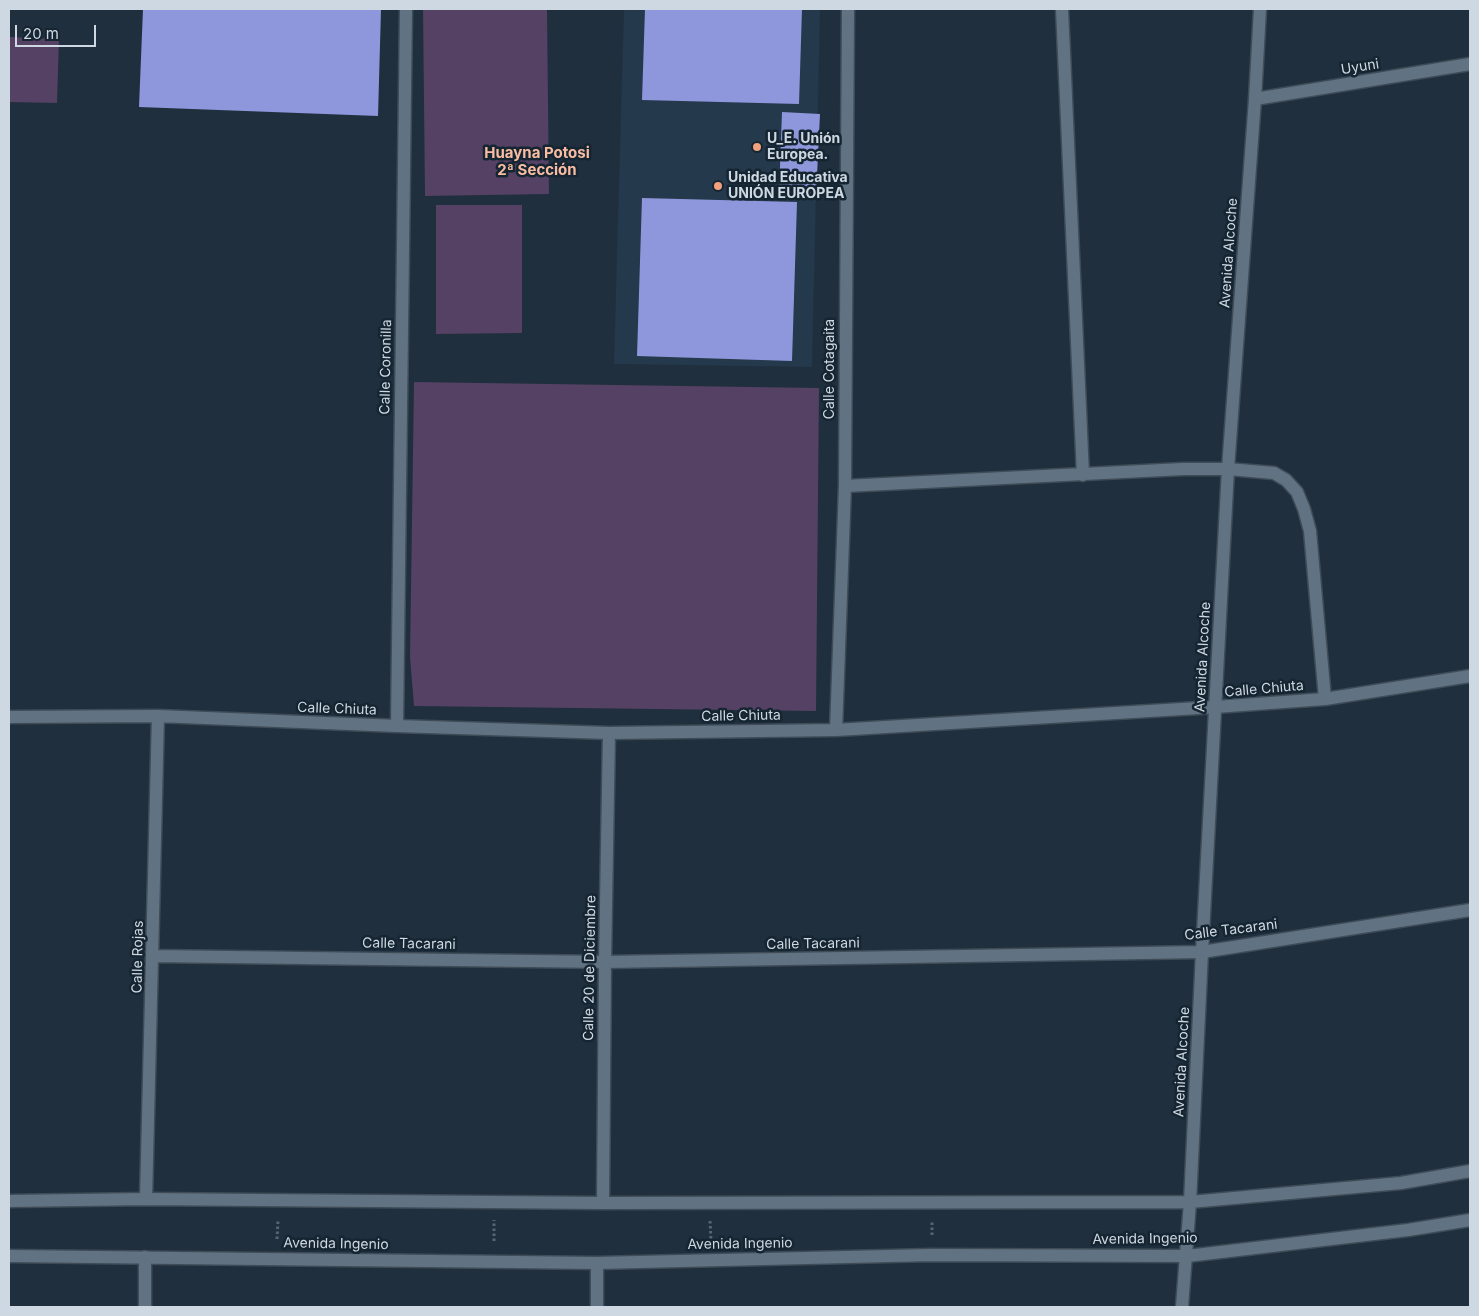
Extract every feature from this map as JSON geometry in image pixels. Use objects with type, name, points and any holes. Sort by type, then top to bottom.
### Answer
[{"type":"street","name":"Calle Coronilla","points":[[397,726],[406,9]]},
{"type":"street","name":"Calle Cotagaita","points":[[836,730],[845,486],[848,9]]},
{"type":"street","points":[[1062,9],[1083,475]]},
{"type":"street","name":"Avenida Alcoche","points":[[1182,1307],[1190,1202],[1228,469],[1260,9]]},
{"type":"street","name":"Uyuni","points":[[1255,98],[1470,64]]},
{"type":"street","points":[[845,486],[1183,469],[1228,469],[1274,473],[1286,480],[1297,492],[1310,531],[1326,699]]},
{"type":"street","name":"Calle Chiuta","points":[[9,717],[158,716],[610,733],[836,730],[1326,699],[1470,676]]},
{"type":"street","name":"Calle Rojas","points":[[146,1199],[158,716]]},
{"type":"street","name":"Calle 20 de Diciembre","points":[[603,1203],[605,962],[610,733]]},
{"type":"street","name":"Calle Tacarani","points":[[153,956],[605,962],[1202,952],[1470,910]]},
{"type":"street","points":[[9,1201],[146,1199],[603,1203],[1190,1202],[1401,1183],[1470,1171]]},
{"type":"street","name":"Avenida Ingenio","points":[[9,1256],[597,1263],[931,1255],[1187,1256],[1408,1230],[1470,1220]]},
{"type":"street","points":[[145,1257],[145,1307]]},
{"type":"street","points":[[597,1263],[597,1307]]},
{"type":"path","points":[[276,1258],[278,1200]]},
{"type":"path","points":[[494,1202],[494,1261]]},
{"type":"path","points":[[709,1203],[712,1260]]},
{"type":"path","points":[[931,1255],[932,1203]]},
{"type":"shaded area","points":[[423,9],[547,9],[549,194],[425,196]]},
{"type":"shaded area","name":"Unidad Educativa UNIÓN EUROPEA","points":[[624,9],[820,9],[812,367],[614,364]]},
{"type":"shaded area","points":[[9,37],[59,39],[57,103],[9,102]]},
{"type":"shaded area","points":[[436,205],[522,205],[522,333],[436,334]]},
{"type":"shaded area","points":[[414,382],[819,388],[816,711],[414,706],[410,657]]},
{"type":"building","points":[[143,9],[381,9],[378,116],[139,107]]},
{"type":"building","points":[[645,9],[802,9],[799,104],[642,100]]},
{"type":"building","points":[[782,112],[820,114],[816,196],[779,195]]},
{"type":"building","points":[[642,198],[797,202],[792,361],[637,356]]},
{"type":"place","name":"U_E. Unión Europea.","points":[[757,147]]},
{"type":"place","name":"Unidad Educativa UNIÓN EUROPEA","points":[[718,186]]},
{"type":"district","name":"Huayna Potosi 2ª Sección","points":[[537,162]]}]
